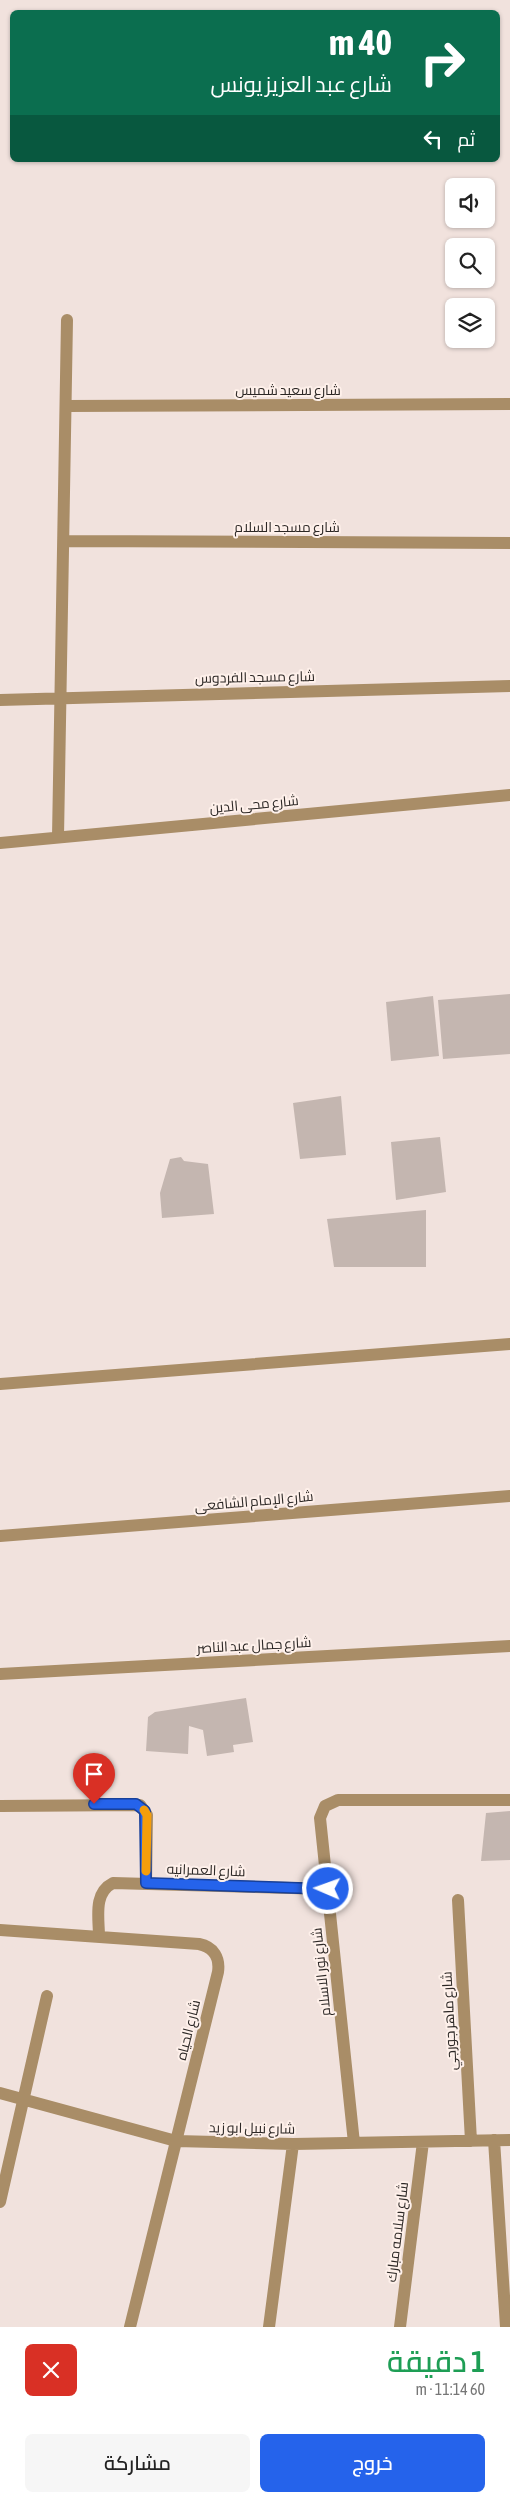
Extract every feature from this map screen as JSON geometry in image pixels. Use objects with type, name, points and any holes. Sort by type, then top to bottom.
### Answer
[{"type":"street","points":[[58,837],[62,697],[67,320]]},
{"type":"street","name":"شارع سعيد شميس","points":[[66,406],[510,404]]},
{"type":"street","name":"شارع مسجد السلام","points":[[64,541],[510,542]]},
{"type":"street","name":"شارع مسجد الفردوس","points":[[0,700],[510,686]]},
{"type":"street","name":"شارع محى الدين","points":[[0,843],[510,795]]},
{"type":"street","points":[[0,1384],[510,1344]]},
{"type":"street","name":"شارع الإمام الشافعى","points":[[0,1536],[510,1496]]},
{"type":"street","name":"شارع جمال عبد الناصر","points":[[0,1674],[510,1646]]},
{"type":"street","name":"شارع نور الاسلام","points":[[354,2143],[320,1818],[325,1806],[338,1800],[510,1800]]},
{"type":"street","points":[[0,1806],[140,1805],[147,1815],[146,1883]]},
{"type":"street","name":"شارع العمرانيه","points":[[100,1937],[99,1898],[102,1891],[113,1883],[328,1889]]},
{"type":"street","name":"شارع ماهر جورجي","points":[[458,1900],[471,2140]]},
{"type":"street","name":"شارع الحياه","points":[[0,1930],[199,1944],[211,1948],[218,1959],[218,1972],[130,2327]]},
{"type":"street","points":[[0,2202],[47,1996]]},
{"type":"street","name":"شارع نبيل ابو زيد","points":[[0,2093],[176,2141],[293,2144],[510,2140]]},
{"type":"street","points":[[494,2140],[506,2327]]},
{"type":"street","name":"شارع سلامه مبارك","points":[[400,2327],[423,2142]]},
{"type":"street","points":[[268,2327],[293,2144]]},
{"type":"building","points":[[510,994],[510,1054],[443,1059],[438,1000]]},
{"type":"building","points":[[433,996],[439,1056],[391,1061],[386,1002]]},
{"type":"building","points":[[341,1096],[346,1155],[300,1159],[293,1103]]},
{"type":"building","points":[[440,1137],[446,1192],[396,1200],[391,1142]]},
{"type":"building","points":[[181,1157],[184,1161],[208,1164],[214,1214],[162,1218],[160,1193],[170,1159]]},
{"type":"building","points":[[426,1210],[426,1267],[334,1267],[327,1219]]},
{"type":"building","points":[[246,1698],[253,1742],[233,1745],[234,1752],[207,1756],[203,1730],[189,1726],[188,1754],[146,1751],[148,1717],[155,1712]]},
{"type":"building","points":[[510,1811],[510,1860],[481,1861],[486,1813]]},
{"type":"slow traffic","points":[[144,1810],[147,1815],[146,1871]]},
{"type":"route","points":[[94,1804],[136,1804],[140,1805],[145,1811],[147,1815],[146,1883],[328,1889]]}]
